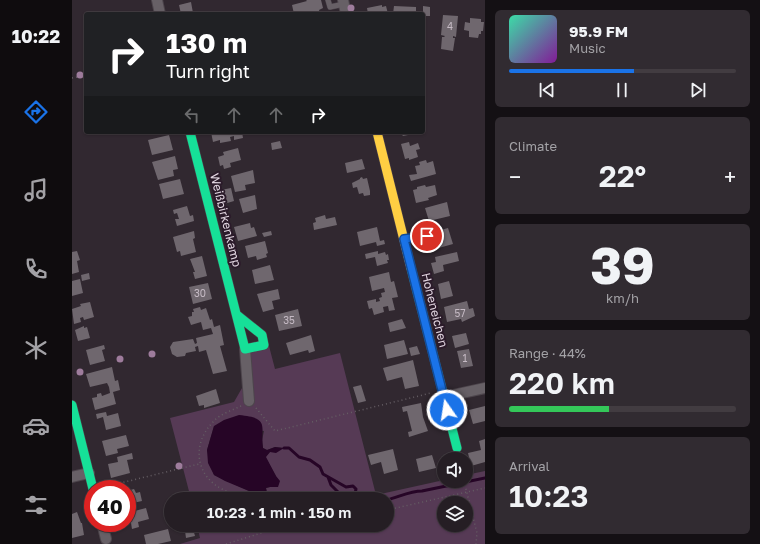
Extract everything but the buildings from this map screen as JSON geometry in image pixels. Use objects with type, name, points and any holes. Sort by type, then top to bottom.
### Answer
[{"type":"street","points":[[157,0],[160,12]]},
{"type":"street","points":[[343,2],[346,12]]},
{"type":"street","name":"Weißbirkenkamp","points":[[191,134],[245,349]]},
{"type":"street","name":"Hoheneichen","points":[[377,134],[457,448]]},
{"type":"street","points":[[237,315],[262,335],[264,345],[245,349],[250,401]]},
{"type":"street","points":[[443,394],[485,388]]},
{"type":"street","points":[[72,405],[91,480]]},
{"type":"street","points":[[72,477],[89,473]]},
{"type":"street","points":[[104,532],[106,539]]},
{"type":"lane","points":[[328,0],[330,6],[343,2]]},
{"type":"lane","points":[[404,239],[427,236]]},
{"type":"path","points":[[72,78],[84,75]]},
{"type":"path","points":[[231,492],[224,490],[207,478],[200,464],[199,449],[202,440],[214,420],[250,401],[275,431],[443,394]]},
{"type":"path","points":[[133,480],[200,464]]},
{"type":"path","points":[[465,488],[477,534],[476,544]]},
{"type":"path","points":[[394,508],[485,488]]},
{"type":"path","points":[[226,544],[265,532]]},
{"type":"shaded area","points":[[269,346],[275,369],[340,353],[375,492],[267,492],[266,488],[270,487],[276,476],[265,457],[270,452],[283,448],[275,447],[267,450],[263,448],[262,440],[264,431],[214,426],[207,450],[214,475],[249,491],[261,492],[189,492],[170,418],[234,402],[246,381],[240,354]]},
{"type":"shaded area","points":[[239,415],[256,418],[262,424],[263,448],[267,450],[275,447],[284,448],[276,453],[270,452],[266,457],[280,481],[278,487],[266,488],[267,492],[249,491],[214,475],[208,463],[207,450],[214,426],[224,420]]},
{"type":"shaded area","points":[[485,471],[485,544],[180,544],[200,538],[199,532],[394,532],[394,492],[390,492],[437,482],[437,488],[473,488],[473,474]]},
{"type":"waterway","points":[[284,448],[289,448],[299,457],[310,460],[320,467],[323,474],[346,487],[353,486],[356,489],[355,492]]},
{"type":"waterway","points":[[328,477],[331,485],[338,492]]},
{"type":"waterway","points":[[394,498],[413,492],[485,478]]},
{"type":"traffic: fast","points":[[191,134],[245,349],[264,345],[262,335],[237,315]]},
{"type":"traffic: fast","points":[[411,268],[457,448]]},
{"type":"traffic: fast","points":[[72,405],[91,480]]},
{"type":"traffic: slow","points":[[378,134],[411,268]]},
{"type":"route","points":[[427,236],[404,239],[447,410]]}]
